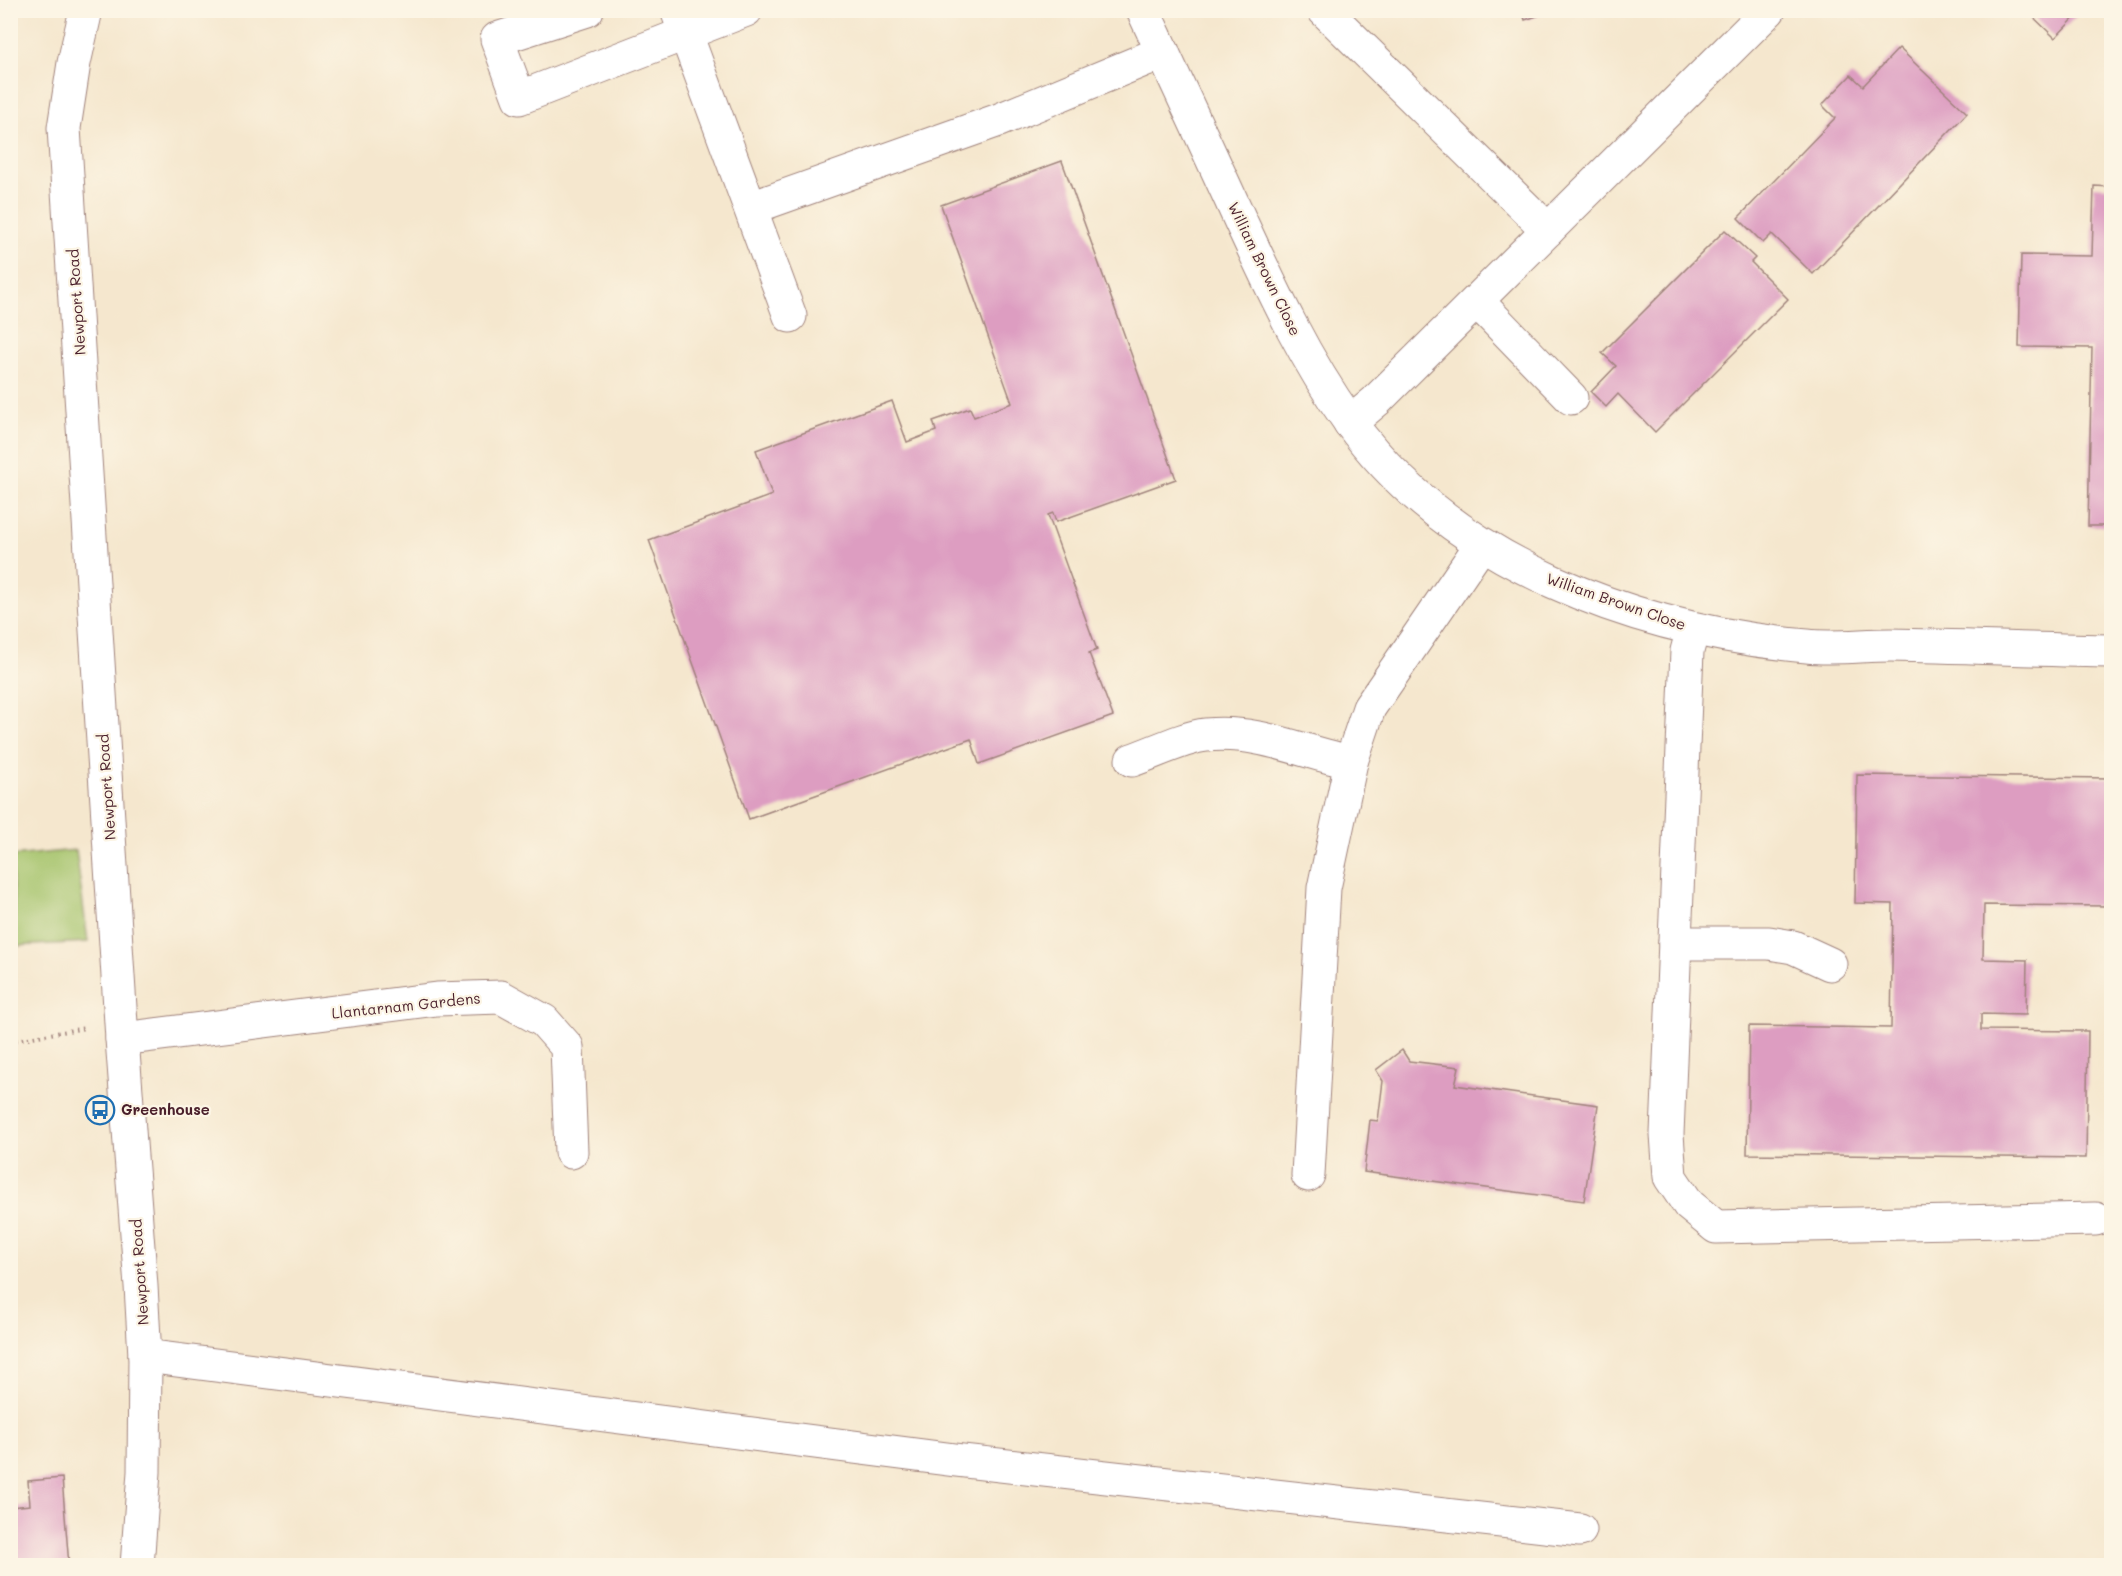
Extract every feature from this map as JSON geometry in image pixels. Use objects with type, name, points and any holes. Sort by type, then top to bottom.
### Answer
[{"type":"street","name":"Newport Road","points":[[86,10],[74,63],[64,128],[145,1356],[144,1472],[137,1566]]},
{"type":"street","points":[[587,10],[497,39],[519,98],[681,21],[746,10]]},
{"type":"street","name":"William Brown Close","points":[[1143,10],[1283,312],[1350,423],[1390,469],[1426,504],[1481,545],[1558,586],[1693,628],[1808,647],[1890,645],[2112,651]]},
{"type":"street","points":[[1324,10],[1548,230]]},
{"type":"street","points":[[1350,423],[1477,301],[1759,15]]},
{"type":"street","points":[[681,21],[790,316]]},
{"type":"street","points":[[751,208],[999,120],[1162,52]]},
{"type":"street","points":[[1477,301],[1571,398]]},
{"type":"street","points":[[1308,1175],[1323,888],[1351,762],[1369,708],[1481,545]]},
{"type":"street","points":[[1693,628],[1687,651],[1666,1134],[1670,1177],[1689,1205],[1716,1227],[2096,1219]]},
{"type":"street","points":[[1132,760],[1204,735],[1259,736],[1321,756],[1351,762]]},
{"type":"street","points":[[1675,944],[1769,943],[1793,947],[1830,964]]},
{"type":"street","name":"Llantarnam Gardens","points":[[122,1031],[437,999],[501,997],[544,1021],[567,1047],[572,1152]]},
{"type":"street","points":[[145,1356],[955,1460],[1580,1530]]},
{"type":"path","points":[[10,1041],[122,1031]]},
{"type":"green space","points":[[76,850],[88,942],[15,946],[12,856]]},
{"type":"building","points":[[1522,10],[1552,10],[1552,11],[1525,20]]},
{"type":"building","points":[[2026,10],[2082,10],[2055,38]]},
{"type":"building","points":[[1899,48],[1967,113],[1813,274],[1772,234],[1763,243],[1738,218],[1835,118],[1822,105],[1851,75],[1863,86]]},
{"type":"building","points":[[1062,161],[1176,479],[1056,522],[1053,513],[1048,515],[1097,650],[1089,653],[1113,716],[979,764],[971,739],[749,819],[649,540],[772,495],[756,450],[892,401],[907,442],[936,431],[933,421],[970,408],[974,417],[1012,403],[941,205]]},
{"type":"building","points":[[2094,186],[2112,187],[2112,526],[2088,526],[2092,348],[2019,347],[2021,255],[2092,256]]},
{"type":"building","points":[[1725,230],[1755,258],[1751,262],[1788,299],[1655,432],[1618,394],[1606,407],[1591,392],[1616,366],[1602,353]]},
{"type":"building","points":[[1857,775],[2112,778],[2112,906],[1984,905],[1983,959],[2027,960],[2026,1015],[1981,1014],[1981,1030],[2088,1031],[2086,1158],[1747,1154],[1749,1026],[1891,1028],[1893,904],[1855,903]]},
{"type":"building","points":[[1402,1050],[1409,1061],[1459,1067],[1455,1085],[1598,1105],[1584,1201],[1364,1172],[1370,1120],[1378,1121],[1383,1081],[1376,1070]]},
{"type":"building","points":[[62,1478],[69,1566],[10,1566],[10,1507],[30,1505],[28,1481]]},
{"type":"place","name":"Greenhouse","points":[[100,1110]]}]
